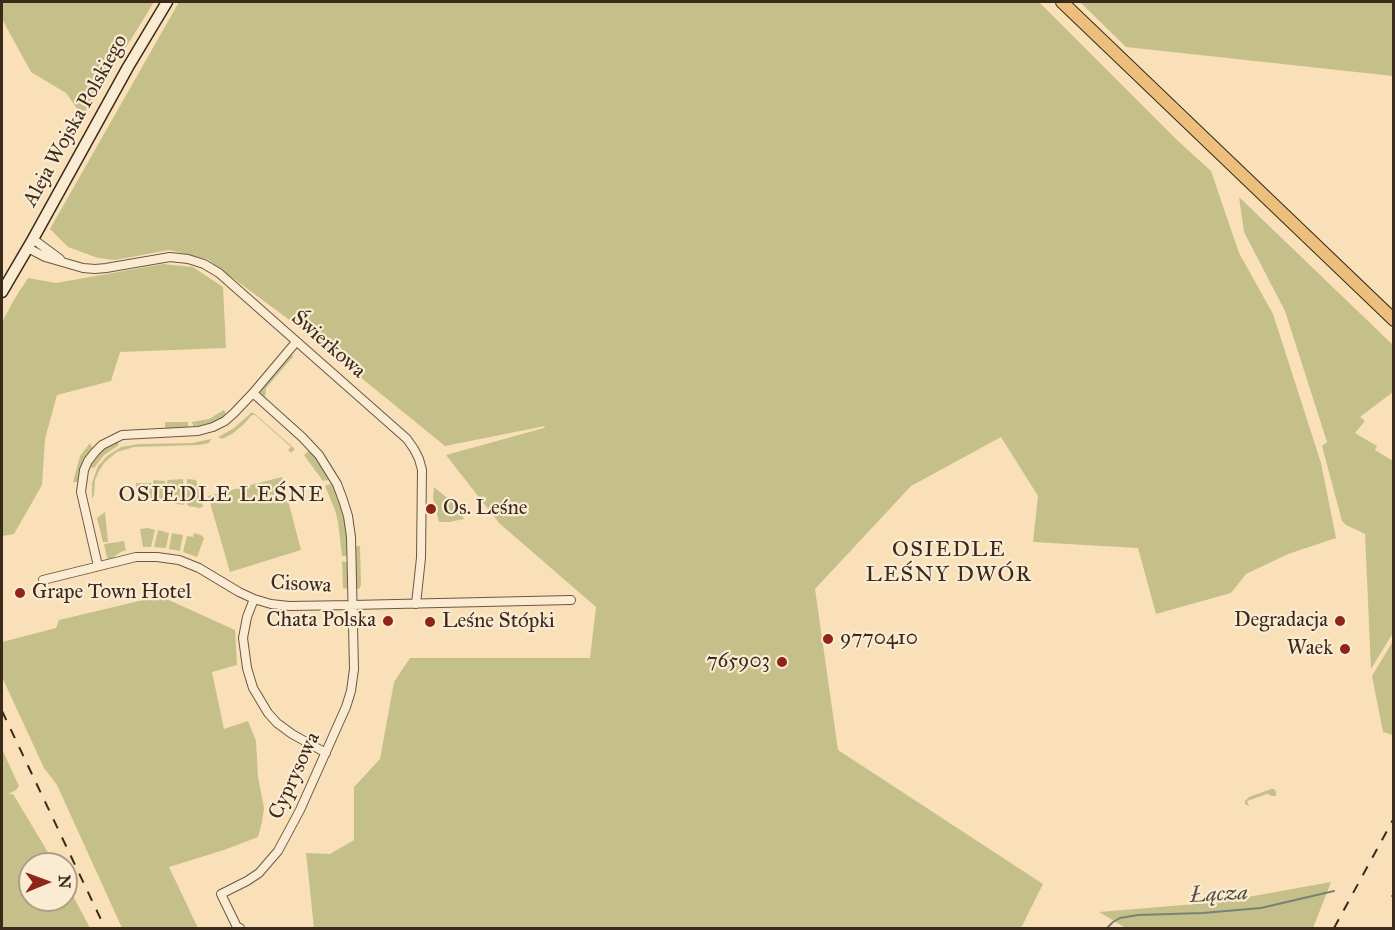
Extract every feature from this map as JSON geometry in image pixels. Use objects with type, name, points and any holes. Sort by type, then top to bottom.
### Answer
[{"type":"main road","name":"Aleja Wojska Polskiego","points":[[2,292],[167,2]]},
{"type":"main road","points":[[1062,2],[1394,320]]},
{"type":"street","name":"Świerkowa","points":[[30,244],[45,257],[83,268],[95,269],[170,257],[196,261],[219,273],[407,439],[419,459],[423,482],[422,558],[416,604]]},
{"type":"street","points":[[98,566],[81,492],[88,461],[102,444],[132,433],[190,432],[213,427],[225,421],[253,393],[296,342]]},
{"type":"street","name":"Cyprysowa","points":[[240,928],[237,927],[221,894],[258,873],[279,851],[346,707],[354,669],[350,527],[345,505],[337,484],[311,446],[253,393]]},
{"type":"street","name":"Cisowa","points":[[43,579],[136,556],[179,560],[199,568],[254,599],[289,606],[571,600]]},
{"type":"street","points":[[254,599],[247,617],[243,638],[247,668],[253,688],[277,723],[326,753]]},
{"type":"shaded area","points":[[2,2],[154,2],[83,117],[66,93],[31,72],[2,19]]},
{"type":"shaded area","points":[[179,2],[1039,2],[1211,171],[1239,253],[1273,314],[1321,463],[1336,538],[1288,554],[1246,574],[1231,593],[1156,614],[1138,548],[1033,542],[1038,496],[1001,437],[911,486],[815,589],[838,750],[1043,884],[1021,928],[314,928],[306,853],[330,854],[354,840],[354,787],[380,759],[394,682],[410,658],[590,658],[596,607],[499,523],[446,455],[545,426],[445,446],[295,324],[207,259],[169,250],[115,260],[98,258],[68,247],[50,229]]},
{"type":"shaded area","points":[[1080,2],[1393,2],[1393,76],[1126,47]]},
{"type":"shaded area","points":[[1239,197],[1393,345],[1393,392],[1360,417],[1365,421],[1355,433],[1377,446],[1375,450],[1393,461],[1393,633],[1371,669],[1365,534],[1342,521],[1322,446],[1327,442],[1285,311],[1244,232]]},
{"type":"shaded area","points":[[163,264],[193,267],[223,287],[226,348],[120,352],[111,381],[57,395],[45,439],[42,485],[14,534],[2,536],[2,322],[15,298],[28,278],[56,283]]},
{"type":"shaded area","points":[[292,354],[293,357],[266,388],[263,399],[260,394],[262,388]]},
{"type":"shaded area","points":[[224,410],[225,417],[211,425],[194,429],[192,422],[209,419]]},
{"type":"shaded area","points":[[252,412],[295,449],[291,453],[288,450],[291,447],[255,415],[252,415],[232,434],[222,439],[218,437],[234,428]]},
{"type":"shaded area","points":[[165,422],[188,422],[188,427],[187,429],[169,429],[165,427]]},
{"type":"shaded area","points":[[211,439],[209,443],[200,445],[134,447],[117,452],[105,462],[99,471],[92,499],[92,483],[98,466],[107,456],[121,447],[139,444],[192,443]]},
{"type":"shaded area","points":[[117,441],[119,445],[104,455],[94,468],[90,467],[102,450]]},
{"type":"shaded area","points":[[90,443],[93,450],[80,473],[78,482],[73,482],[80,456]]},
{"type":"shaded area","points":[[310,450],[329,477],[328,480],[323,481],[304,455]]},
{"type":"shaded area","points":[[282,477],[301,550],[230,572],[208,496]]},
{"type":"shaded area","points":[[183,479],[185,503],[183,505],[168,502],[167,481]]},
{"type":"shaded area","points":[[188,479],[196,480],[203,506],[200,508],[187,504]]},
{"type":"shaded area","points":[[154,480],[165,481],[165,502],[154,498]]},
{"type":"shaded area","points":[[136,483],[152,483],[152,498],[137,499]]},
{"type":"shaded area","points":[[330,484],[339,499],[346,525],[348,554],[346,556],[342,556],[338,522],[325,486]]},
{"type":"shaded area","points":[[434,487],[458,507],[464,519],[439,522],[433,498]]},
{"type":"shaded area","points":[[105,512],[108,542],[103,542],[97,518]]},
{"type":"shaded area","points":[[140,529],[155,530],[151,547],[143,547]]},
{"type":"shaded area","points":[[158,530],[169,533],[166,548],[154,547]]},
{"type":"shaded area","points":[[172,533],[183,535],[180,551],[169,549]]},
{"type":"shaded area","points":[[194,533],[204,538],[197,557],[183,552],[187,536],[193,537]]},
{"type":"shaded area","points":[[124,541],[126,550],[108,559],[104,544]]},
{"type":"shaded area","points":[[360,546],[361,585],[359,589],[355,589],[355,548]]},
{"type":"shaded area","points":[[342,561],[348,565],[349,589],[343,588]]},
{"type":"shaded area","points":[[160,596],[235,630],[237,665],[212,672],[224,729],[248,721],[256,741],[258,777],[264,808],[258,837],[169,867],[198,928],[122,928],[57,785],[44,768],[2,677],[2,642],[56,628],[59,620]]},
{"type":"shaded area","points":[[1393,641],[1393,735],[1383,732],[1372,676]]},
{"type":"shaded area","points":[[2,749],[19,786],[8,794],[13,794],[48,852],[18,852],[18,912],[78,912],[78,906],[90,928],[2,928]]},
{"type":"shaded area","points":[[1274,789],[1276,796],[1267,794],[1247,801],[1249,806],[1245,804],[1249,797]]},
{"type":"shaded area","points":[[1331,882],[1313,928],[1132,928],[1124,927],[1099,912],[1220,902]]},
{"type":"waterway","name":"Łącza","points":[[1107,928],[1120,918],[1138,915],[1261,908],[1334,891]]},
{"type":"railway","points":[[2,711],[105,928]]},
{"type":"railway","points":[[1334,928],[1394,818]]},
{"type":"place","name":"Os. Leśne","points":[[431,509]]},
{"type":"place","name":"Grape Town Hotel","points":[[20,593]]},
{"type":"place","name":"Chata Polska","points":[[388,621]]},
{"type":"place","name":"Degradacja","points":[[1340,621]]},
{"type":"place","name":"Leśne Stópki","points":[[430,622]]},
{"type":"place","name":"9770410","points":[[828,639]]},
{"type":"place","name":"Waek","points":[[1345,649]]},
{"type":"place","name":"765903","points":[[782,662]]},
{"type":"district","name":"OSIEDLE LEŚNE","points":[[222,496]]},
{"type":"district","name":"OSIEDLE LEŚNY DWÓR","points":[[949,564]]}]
